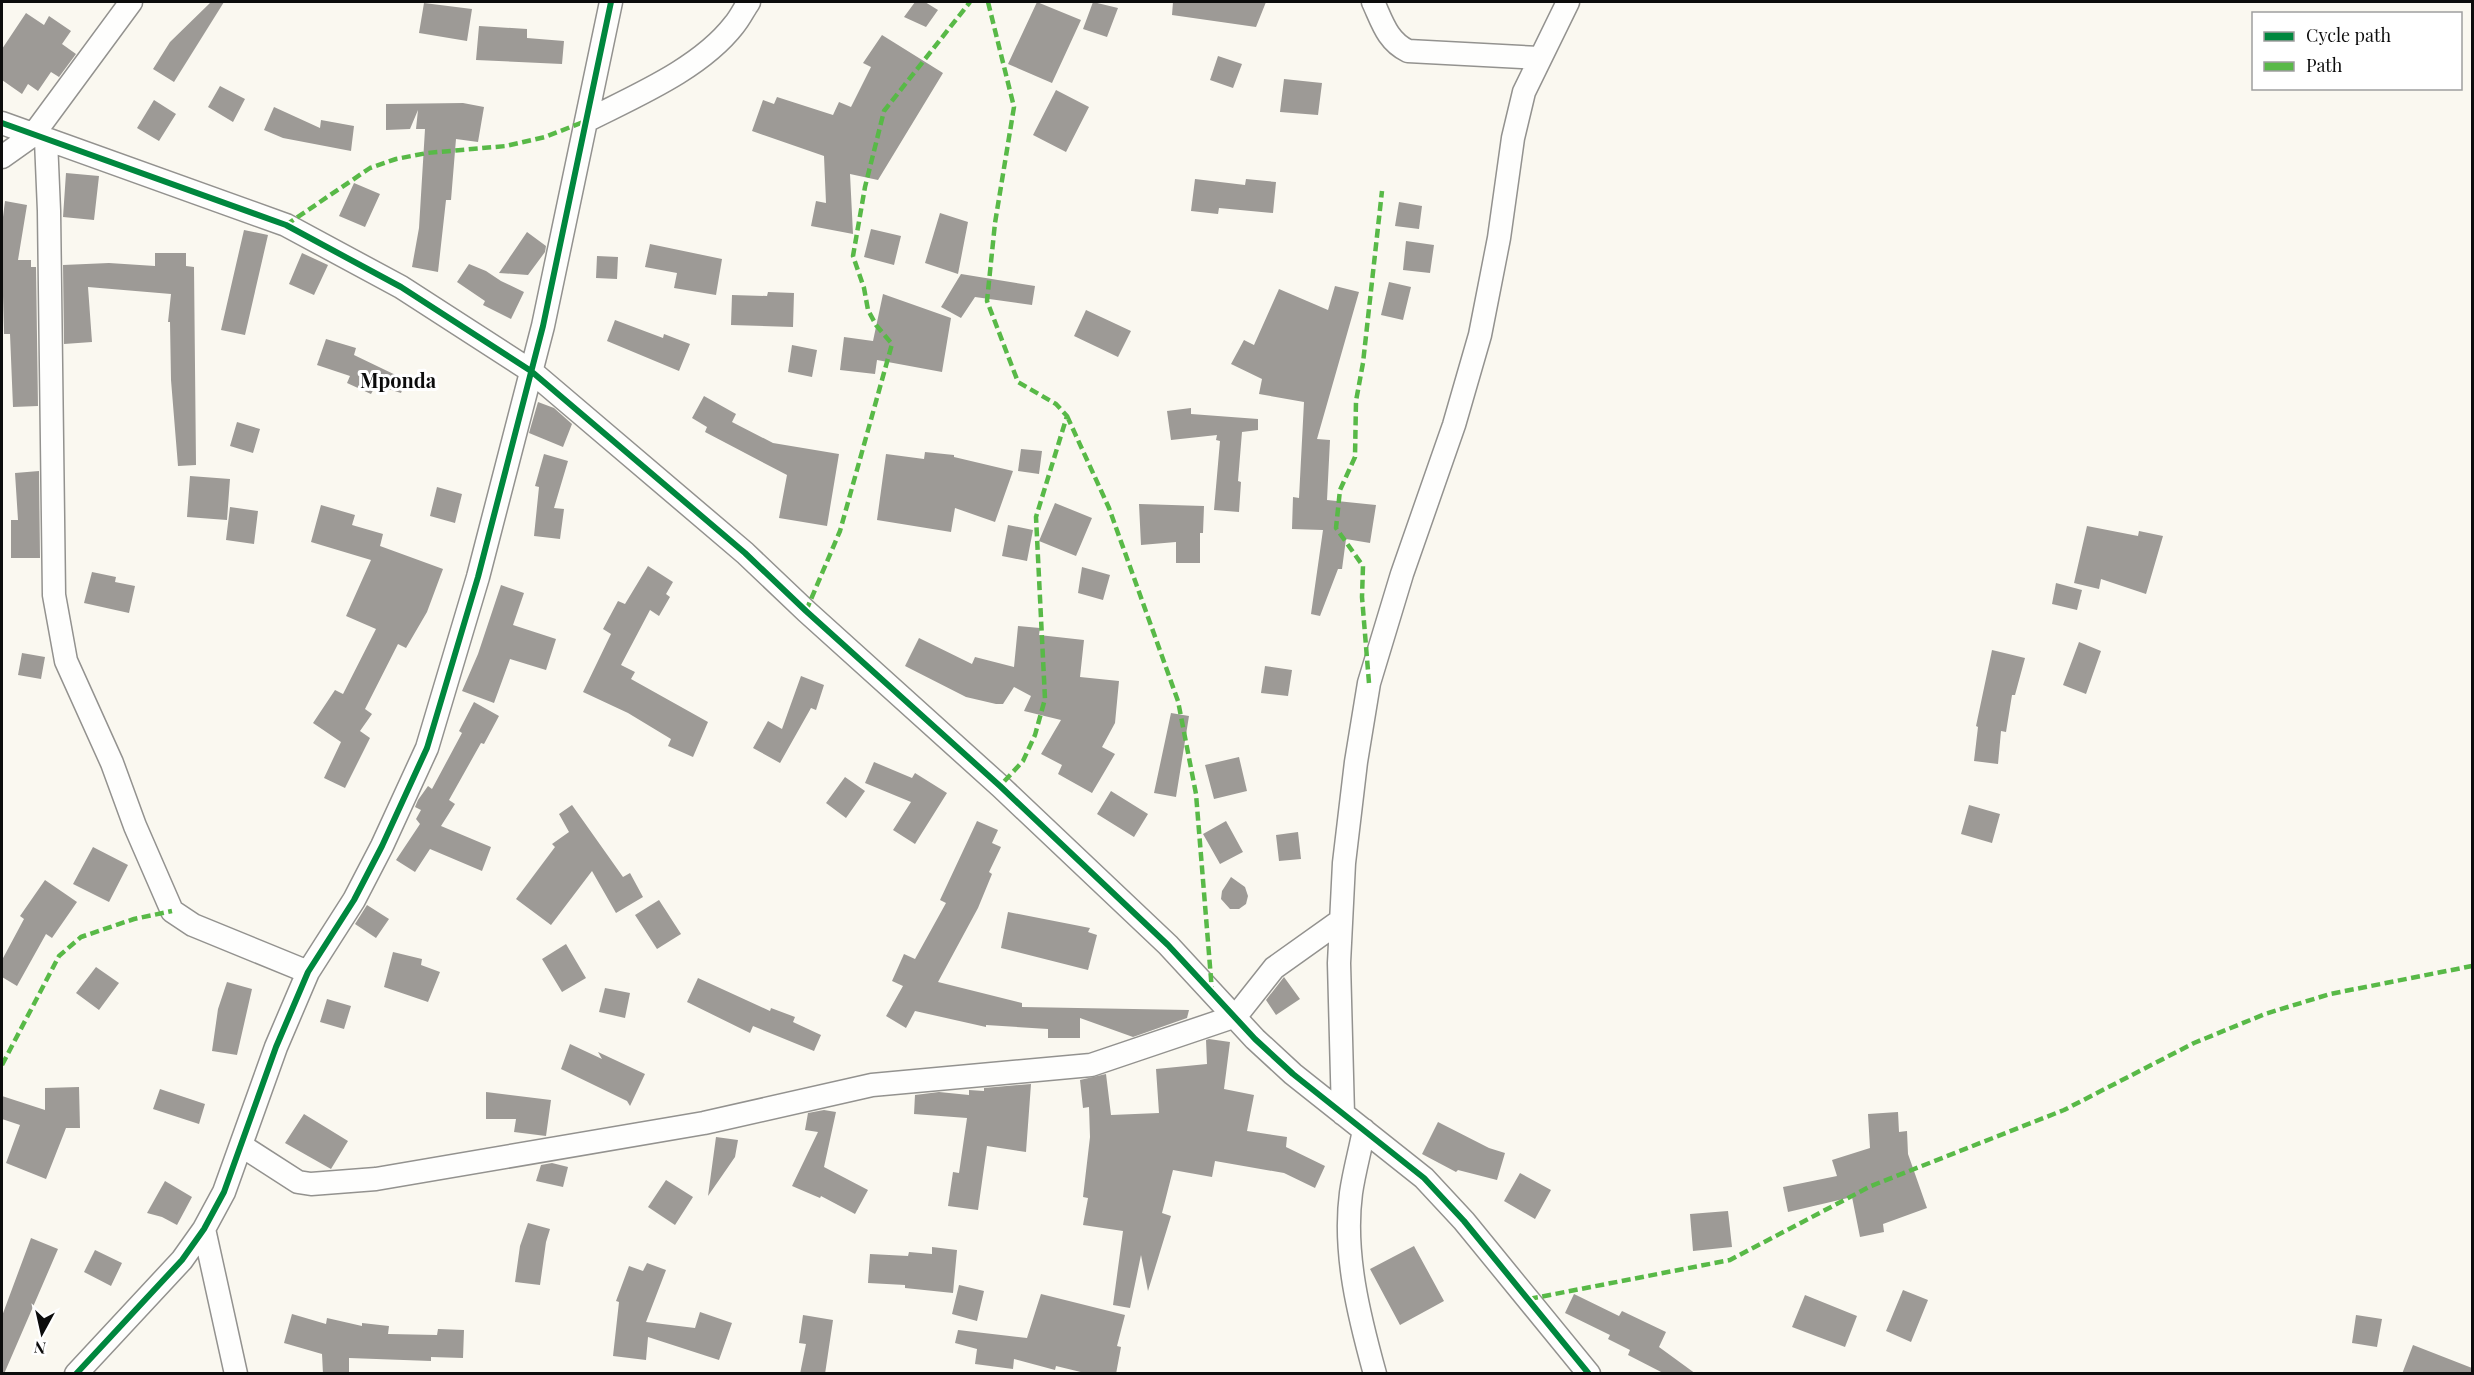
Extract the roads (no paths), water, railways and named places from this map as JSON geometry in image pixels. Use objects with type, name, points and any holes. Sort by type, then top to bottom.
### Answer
[{"type":"street","points":[[2,157],[40,137],[131,2]]},
{"type":"street","points":[[76,1374],[182,1260],[204,1229],[224,1192],[276,1047],[308,972],[359,891],[427,748],[472,599],[543,326],[611,2]]},
{"type":"street","points":[[586,121],[661,83],[697,60],[734,26],[749,2]]},
{"type":"street","points":[[1373,2],[1396,45],[1408,51],[1539,58]]},
{"type":"street","points":[[1343,1114],[1339,963],[1341,921],[1349,811],[1369,683],[1384,628],[1454,424],[1480,335],[1499,238],[1513,138],[1524,92],[1568,2]]},
{"type":"street","points":[[2,123],[286,225],[401,287],[531,371],[744,553],[1000,786],[1152,930],[1236,1016],[1255,1039],[1293,1074],[1424,1178],[1464,1221],[1589,1374]]},
{"type":"street","points":[[40,137],[49,211],[54,595],[66,661],[112,763],[135,826],[172,911],[194,925],[308,972]]},
{"type":"street","points":[[242,1146],[298,1182],[311,1184],[376,1179],[704,1123],[872,1085],[1091,1065],[1236,1016],[1274,968],[1341,921]]},
{"type":"street","points":[[1364,1130],[1351,1193],[1350,1247],[1351,1267],[1375,1374]]},
{"type":"street","points":[[204,1229],[236,1374]]},
{"type":"district","name":"Mponda","points":[[398,381]]}]
